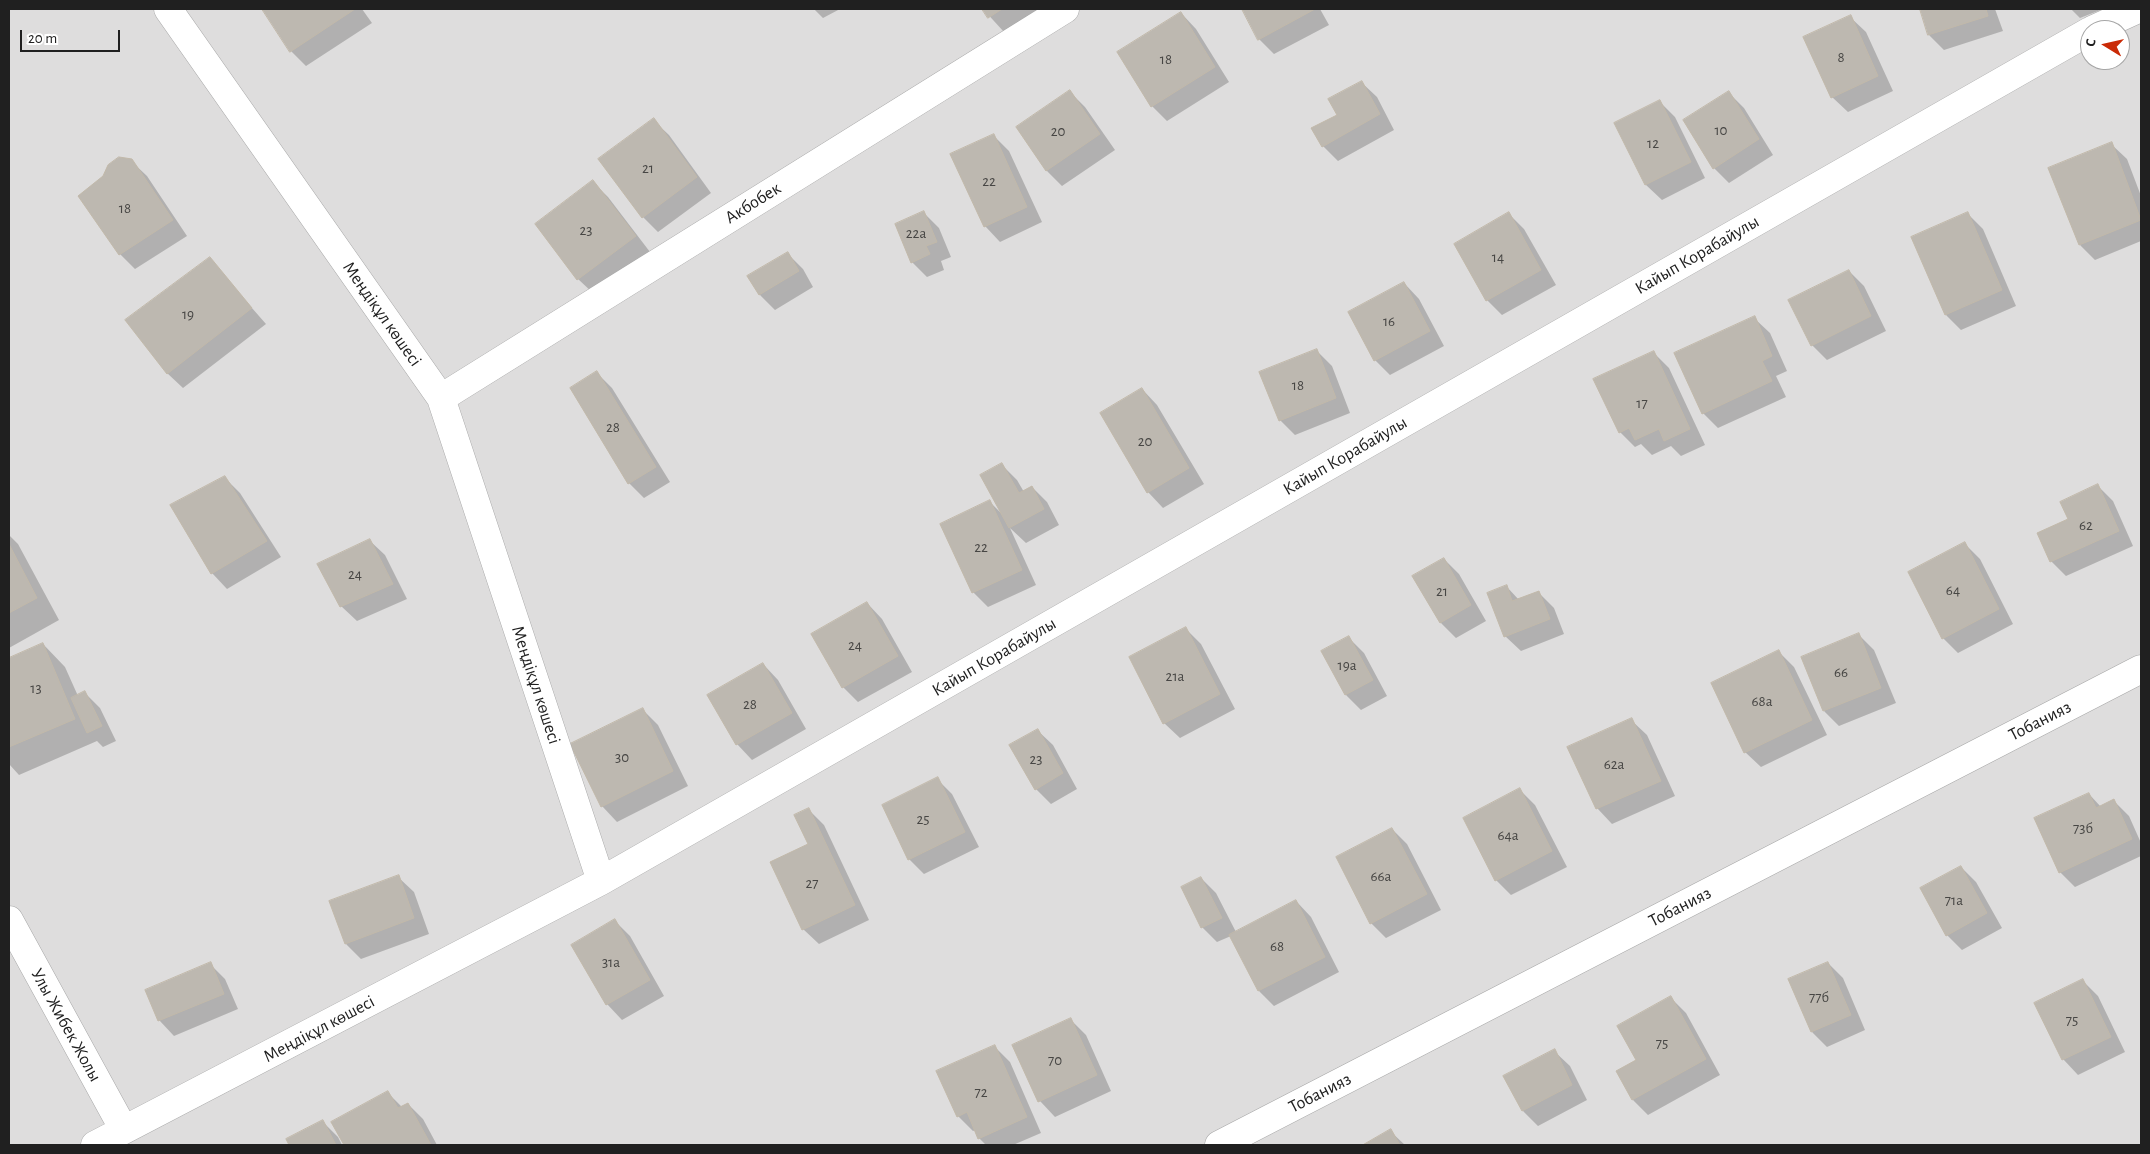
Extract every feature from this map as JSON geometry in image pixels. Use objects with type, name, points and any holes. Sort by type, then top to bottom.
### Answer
[{"type":"street","name":"Меңдіқұл көшесі","points":[[96,1145],[601,881],[441,398],[168,9]]},
{"type":"street","name":"Акбобек","points":[[441,398],[1065,9]]},
{"type":"street","name":"Кайып Корабайулы","points":[[2114,20],[2138,9]]},
{"type":"street","name":"Кайып Корабайулы","points":[[601,881],[2080,37]]},
{"type":"street","name":"Тобанияз","points":[[1219,1145],[2141,668]]},
{"type":"street","name":"Улы Жибек Жолы","points":[[9,920],[124,1130]]},
{"type":"shaded area","points":[[9,9],[2141,9],[2141,1145],[9,1145]]},
{"type":"building","points":[[262,9],[355,9],[290,52]]},
{"type":"building","points":[[982,9],[1002,9],[988,18]]},
{"type":"building","points":[[1242,9],[1315,9],[1258,40]]},
{"type":"building","points":[[1920,9],[1986,9],[1988,16],[1928,35]]},
{"type":"building","points":[[1181,12],[1215,67],[1151,107],[1117,52]]},
{"type":"building","points":[[1851,15],[1878,76],[1831,98],[1803,37]]},
{"type":"building","points":[[1362,81],[1380,114],[1322,147],[1311,128],[1337,115],[1328,99]]},
{"type":"building","points":[[1070,90],[1100,134],[1046,171],[1016,127]]},
{"type":"building","points":[[1729,91],[1759,139],[1713,169],[1683,120]]},
{"type":"building","points":[[1660,100],[1691,162],[1645,185],[1614,123]]},
{"type":"building","points":[[654,118],[697,177],[642,218],[598,159]]},
{"type":"building","points":[[994,134],[1027,207],[984,227],[950,154]]},
{"type":"building","points":[[2112,142],[2141,220],[2079,245],[2048,168]]},
{"type":"building","points":[[119,157],[132,159],[173,220],[119,255],[78,196],[103,176],[108,165]]},
{"type":"building","points":[[593,180],[636,236],[577,280],[535,224]]},
{"type":"building","points":[[924,211],[937,242],[926,246],[930,254],[911,263],[895,224]]},
{"type":"building","points":[[1509,212],[1541,270],[1486,301],[1454,244]]},
{"type":"building","points":[[1968,212],[2002,290],[1945,315],[1911,237]]},
{"type":"building","points":[[788,252],[799,271],[759,295],[747,276]]},
{"type":"building","points":[[210,257],[252,308],[167,374],[125,320]]},
{"type":"building","points":[[1849,270],[1871,316],[1811,346],[1788,300]]},
{"type":"building","points":[[1404,282],[1430,331],[1374,361],[1348,312]]},
{"type":"building","points":[[1755,316],[1772,356],[1762,361],[1772,381],[1702,414],[1674,353]]},
{"type":"building","points":[[1317,349],[1336,398],[1279,421],[1259,372]]},
{"type":"building","points":[[1654,351],[1690,429],[1664,441],[1659,429],[1635,440],[1629,428],[1619,433],[1593,379]]},
{"type":"building","points":[[597,371],[656,467],[628,484],[570,388]]},
{"type":"building","points":[[1142,388],[1189,468],[1147,493],[1100,413]]},
{"type":"building","points":[[1002,463],[1019,493],[1032,486],[1044,509],[1009,528],[980,475]]},
{"type":"building","points":[[225,476],[267,541],[211,574],[170,505]]},
{"type":"building","points":[[2098,484],[2119,531],[2050,562],[2037,533],[2068,519],[2060,502]]},
{"type":"building","points":[[990,500],[1022,570],[972,593],[940,524]]},
{"type":"building","points":[[370,539],[393,584],[340,607],[317,564]]},
{"type":"building","points":[[1965,542],[1999,609],[1942,639],[1908,572]]},
{"type":"building","points":[[9,544],[37,598],[9,613]]},
{"type":"building","points":[[1444,558],[1471,605],[1440,623],[1412,576]]},
{"type":"building","points":[[1507,585],[1512,601],[1539,591],[1550,619],[1504,637],[1487,593]]},
{"type":"building","points":[[867,602],[898,656],[842,688],[811,634]]},
{"type":"building","points":[[1186,627],[1220,694],[1163,724],[1129,657]]},
{"type":"building","points":[[1859,633],[1881,688],[1823,711],[1801,657]]},
{"type":"building","points":[[1349,636],[1373,680],[1345,695],[1321,651]]},
{"type":"building","points":[[43,643],[75,719],[9,747],[9,658]]},
{"type":"building","points":[[1779,650],[1812,720],[1744,753],[1711,683]]},
{"type":"building","points":[[763,663],[792,713],[736,745],[707,695]]},
{"type":"building","points":[[85,691],[102,726],[87,733],[71,698]]},
{"type":"building","points":[[643,708],[673,771],[601,807],[570,744]]},
{"type":"building","points":[[1632,718],[1661,781],[1596,809],[1567,747]]},
{"type":"building","points":[[1038,729],[1063,773],[1035,790],[1009,745]]},
{"type":"building","points":[[938,777],[965,832],[908,860],[882,805]]},
{"type":"building","points":[[1520,788],[1552,851],[1495,881],[1463,818]]},
{"type":"building","points":[[2089,793],[2096,808],[2114,799],[2132,839],[2059,873],[2034,818]]},
{"type":"building","points":[[809,808],[855,905],[802,930],[770,862],[808,844],[794,815]]},
{"type":"building","points":[[1392,828],[1427,894],[1370,924],[1336,857]]},
{"type":"building","points":[[1961,866],[1987,913],[1946,936],[1920,888]]},
{"type":"building","points":[[399,875],[414,918],[345,944],[329,901]]},
{"type":"building","points":[[1201,877],[1222,918],[1201,928],[1181,887]]},
{"type":"building","points":[[1296,900],[1325,957],[1258,991],[1229,935]]},
{"type":"building","points":[[615,919],[650,980],[606,1005],[571,945]]},
{"type":"building","points":[[211,962],[224,994],[158,1021],[145,990]]},
{"type":"building","points":[[1828,962],[1851,1015],[1811,1032],[1788,979]]},
{"type":"building","points":[[2083,979],[2111,1037],[2062,1060],[2034,1003]]},
{"type":"building","points":[[1671,996],[1706,1059],[1632,1100],[1616,1071],[1636,1060],[1617,1026]]},
{"type":"building","points":[[1071,1018],[1097,1075],[1038,1102],[1012,1045]]},
{"type":"building","points":[[995,1045],[1027,1117],[978,1139],[967,1112],[957,1117],[936,1071]]},
{"type":"building","points":[[1555,1049],[1572,1085],[1522,1111],[1503,1076]]},
{"type":"building","points":[[388,1091],[398,1108],[408,1103],[431,1145],[344,1145],[331,1122]]},
{"type":"building","points":[[323,1120],[336,1145],[289,1145],[286,1139]]},
{"type":"building","points":[[1391,1129],[1400,1145],[1363,1145]]}]
